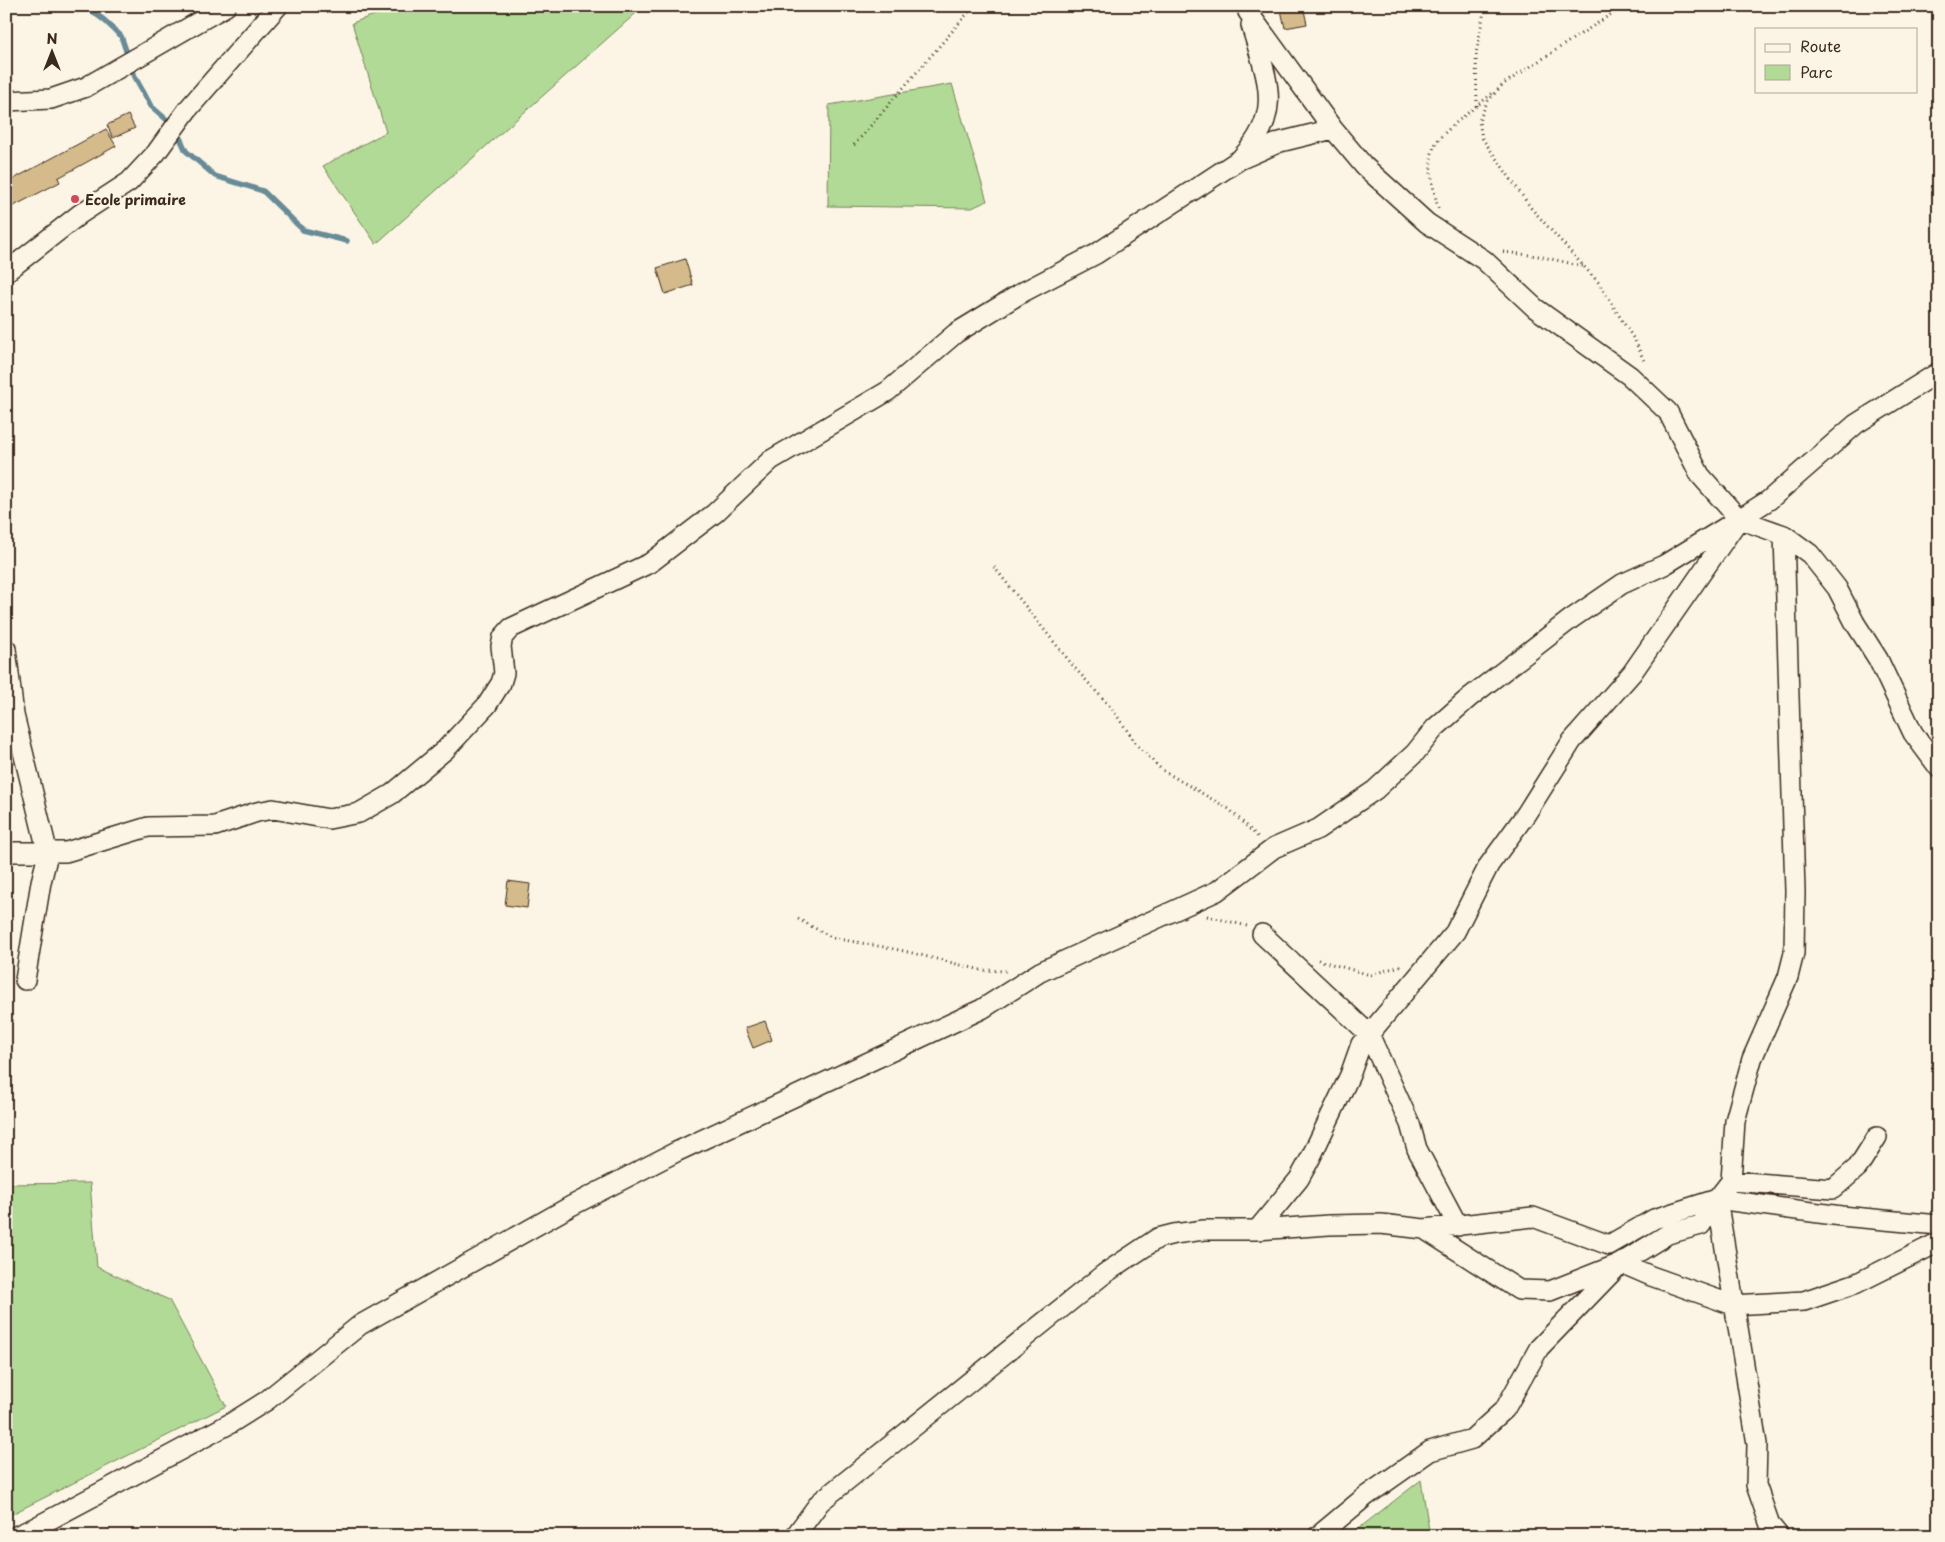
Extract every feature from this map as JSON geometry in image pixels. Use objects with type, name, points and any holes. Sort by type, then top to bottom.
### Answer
[{"type":"street","points":[[6,101],[51,99],[86,87],[226,6]]},
{"type":"street","points":[[6,272],[80,214],[129,182],[156,152],[188,109],[278,6]]},
{"type":"street","points":[[1245,9],[1333,129],[1364,166],[1427,223],[1484,260],[1535,308],[1630,376],[1668,412],[1700,475],[1739,519],[1784,535],[1810,554],[1837,588],[1855,624],[1878,659],[1913,734],[1939,768]]},
{"type":"street","points":[[1239,160],[1257,141],[1267,118],[1269,95],[1269,88],[1245,9]]},
{"type":"street","points":[[6,852],[48,854],[66,852],[148,827],[215,826],[274,808],[330,819],[359,813],[392,794],[445,750],[487,705],[501,683],[504,673],[501,646],[503,637],[511,628],[650,563],[715,513],[771,460],[888,391],[956,333],[1023,292],[1096,254],[1239,160],[1280,142],[1333,129]]},
{"type":"street","points":[[16,1536],[231,1423],[266,1401],[360,1325],[572,1206],[676,1152],[982,1009],[1040,972],[1217,891],[1274,848],[1318,829],[1375,790],[1416,753],[1435,728],[1470,697],[1571,619],[1622,584],[1664,565],[1769,500],[1856,424],[1939,372]]},
{"type":"street","points":[[1257,1230],[1298,1179],[1350,1074],[1361,1044],[1455,932],[1489,865],[1526,814],[1572,741],[1632,672],[1739,519]]},
{"type":"street","points":[[1424,1229],[1519,1290],[1550,1291],[1621,1263],[1668,1234],[1701,1225],[1731,1181],[1736,1121],[1752,1059],[1788,977],[1794,953],[1794,882],[1784,535]]},
{"type":"street","points":[[6,649],[14,715],[48,854],[40,882],[25,980]]},
{"type":"street","points":[[1262,934],[1369,1034],[1410,1124],[1417,1149],[1458,1226]]},
{"type":"street","points":[[1731,1181],[1833,1189],[1858,1167],[1877,1137]]},
{"type":"street","points":[[1717,1199],[1757,1444],[1756,1485],[1774,1532]]},
{"type":"street","points":[[795,1536],[826,1497],[1104,1274],[1158,1238],[1204,1230],[1257,1230],[1381,1224],[1424,1229],[1533,1217],[1609,1245],[1654,1219],[1717,1199],[1841,1216],[1939,1225]]},
{"type":"street","points":[[1621,1263],[1650,1276],[1733,1305],[1804,1301],[1857,1283],[1939,1242]]},
{"type":"street","points":[[1318,1536],[1366,1496],[1430,1451],[1472,1438],[1505,1408],[1539,1348],[1621,1263]]},
{"type":"path","points":[[854,144],[974,6]]},
{"type":"path","points":[[1477,106],[1476,54],[1485,6]]},
{"type":"path","points":[[1442,216],[1438,209],[1432,184],[1432,160],[1436,142],[1502,85],[1614,13],[1634,6]]},
{"type":"path","points":[[1502,85],[1488,102],[1479,121],[1482,138],[1531,208],[1584,266],[1603,290],[1635,341],[1647,368]]},
{"type":"path","points":[[1495,250],[1538,256],[1584,266]]},
{"type":"path","points":[[994,567],[1074,667],[1113,710],[1137,745],[1162,770],[1229,809],[1253,833],[1274,848]]},
{"type":"path","points":[[1176,909],[1244,924],[1262,934]]},
{"type":"path","points":[[798,919],[833,938],[900,950],[981,970],[1010,971]]},
{"type":"path","points":[[1309,957],[1370,975],[1409,963]]},
{"type":"green space","points":[[399,6],[644,6],[376,244],[323,166],[386,132],[352,23]]},
{"type":"green space","points":[[952,84],[987,201],[972,208],[828,206],[829,105]]},
{"type":"green space","points":[[90,1183],[97,1267],[169,1300],[226,1406],[6,1517],[6,1184]]},
{"type":"green space","points":[[1421,1480],[1430,1536],[1349,1536]]},
{"type":"building","points":[[1303,6],[1307,24],[1285,28],[1281,10]]},
{"type":"building","points":[[128,115],[135,128],[113,138],[107,125]]},
{"type":"building","points":[[106,129],[116,146],[58,178],[60,182],[6,210],[6,183]]},
{"type":"building","points":[[685,259],[693,285],[665,294],[657,268]]},
{"type":"building","points":[[508,881],[530,884],[527,908],[505,905]]},
{"type":"building","points":[[765,1021],[772,1040],[753,1048],[745,1028]]},
{"type":"waterway","points":[[85,6],[121,36],[135,77],[151,106],[175,127],[186,151],[215,176],[263,191],[303,230],[347,241]]},
{"type":"place","name":"Ecole primaire","points":[[75,199]]}]
